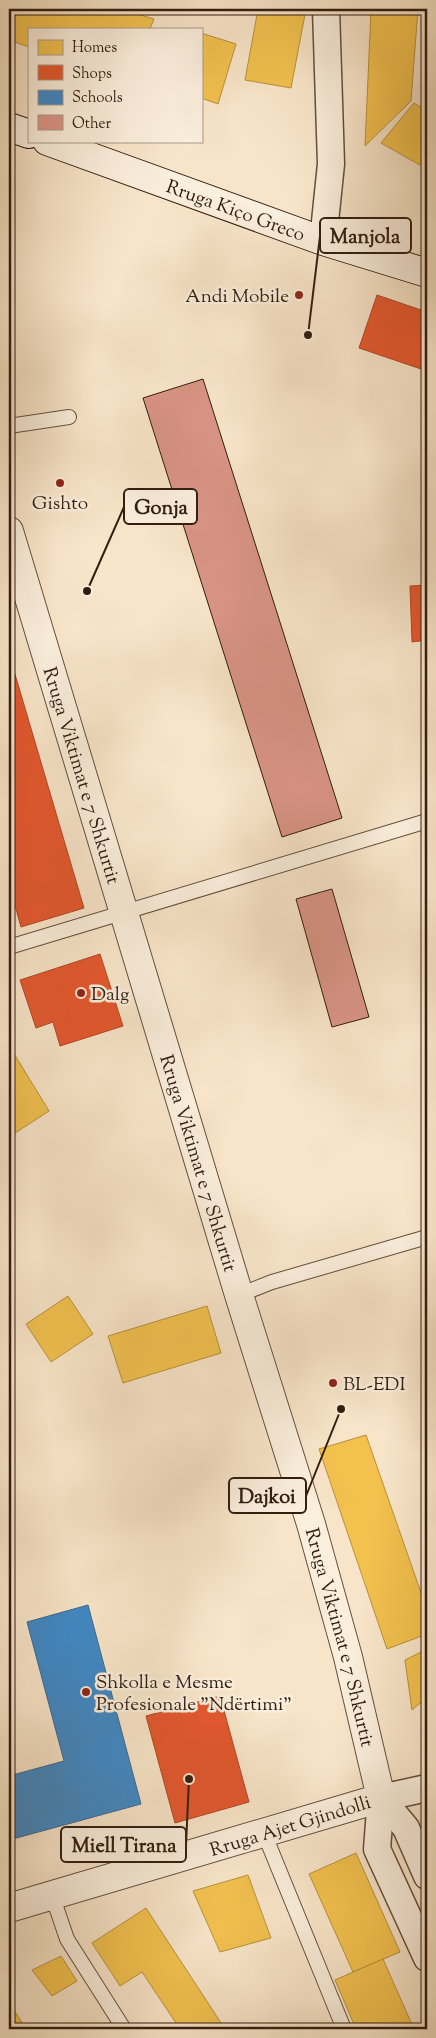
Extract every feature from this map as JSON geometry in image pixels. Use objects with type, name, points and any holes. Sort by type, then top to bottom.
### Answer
[{"type":"street","points":[[323,241],[331,164],[326,9]]},
{"type":"street","points":[[9,127],[28,134]]},
{"type":"street","name":"Rruga Kiço Greco","points":[[50,142],[323,241],[427,272]]},
{"type":"street","name":"Rruga Viktimat e 7 Shkurtit","points":[[9,531],[239,1295],[311,1524],[348,1657],[381,1798],[377,1849],[427,1958]]},
{"type":"street","name":"Rruga Ajet Gjindolli","points":[[9,1908],[381,1798],[427,1788]]},
{"type":"street","name":"Rruga Viktimat e 7 Shkurtit","points":[[381,1798],[406,1828],[427,1876]]},
{"type":"lane","points":[[9,426],[70,417]]},
{"type":"lane","points":[[9,947],[427,821]]},
{"type":"lane","points":[[239,1295],[272,1282],[427,1237]]},
{"type":"lane","points":[[264,1833],[344,2029]]},
{"type":"lane","points":[[52,1895],[67,1939],[124,2029]]},
{"type":"building: Homes","points":[[9,9],[121,9],[154,19],[150,28],[28,28],[28,47],[9,40]]},
{"type":"building: Homes","points":[[258,9],[306,9],[291,88],[245,80]]},
{"type":"building: Homes","points":[[418,9],[411,101],[365,146],[371,10]]},
{"type":"building: Homes","points":[[202,33],[236,44],[218,104],[202,98]]},
{"type":"building: Homes","points":[[414,103],[427,111],[427,169],[381,143]]},
{"type":"building: Homes","points":[[13,1052],[49,1111],[9,1137],[9,1054]]},
{"type":"building: Homes","points":[[68,1296],[93,1334],[51,1362],[26,1324]]},
{"type":"building: Homes","points":[[207,1306],[221,1353],[123,1383],[108,1336]]},
{"type":"building: Homes","points":[[366,1435],[427,1610],[427,1634],[387,1649],[319,1449]]},
{"type":"building: Homes","points":[[425,1650],[427,1697],[412,1710],[405,1660]]},
{"type":"building: Homes","points":[[356,1853],[400,1952],[353,1972],[309,1874]]},
{"type":"building: Homes","points":[[248,1875],[271,1938],[220,1952],[193,1891]]},
{"type":"building: Homes","points":[[146,1908],[225,2029],[180,2029],[142,1972],[120,1986],[92,1943]]},
{"type":"building: Homes","points":[[61,1956],[77,1981],[52,1996],[32,1970]]},
{"type":"building: Homes","points":[[383,1959],[414,2029],[356,2029],[335,1980]]},
{"type":"building: Homes","points":[[9,2002],[26,2029],[9,2029]]},
{"type":"building: Shops","points":[[377,295],[427,312],[427,371],[359,348]]},
{"type":"building: Shops","points":[[427,585],[427,640],[412,642],[410,586]]},
{"type":"building: Shops","points":[[9,654],[84,908],[21,927],[9,884]]},
{"type":"building: Shops","points":[[100,954],[123,1026],[60,1046],[53,1022],[36,1028],[20,980]]},
{"type":"building: Shops","points":[[220,1696],[249,1802],[175,1823],[146,1716]]},
{"type":"building: Schools","points":[[88,1605],[141,1804],[9,1840],[9,1776],[64,1761],[27,1622]]},
{"type":"building: Other","points":[[203,379],[342,818],[282,837],[143,398]]},
{"type":"building: Other","points":[[332,889],[369,1017],[332,1027],[296,899]]},
{"type":"place","name":"Andi Mobile","points":[[299,295]]},
{"type":"place","name":"Manjola","points":[[308,335]]},
{"type":"place","name":"Gishto","points":[[60,483]]},
{"type":"place","name":"Gonja","points":[[87,591]]},
{"type":"place","name":"Dalg","points":[[81,993]]},
{"type":"place","name":"BL-EDI","points":[[333,1383]]},
{"type":"place","name":"Dajkoi","points":[[341,1409]]},
{"type":"place","name":"Shkolla e Mesme Profesionale \"Ndërtimi\"","points":[[86,1692]]},
{"type":"place","name":"Miell Tirana","points":[[189,1779]]}]
